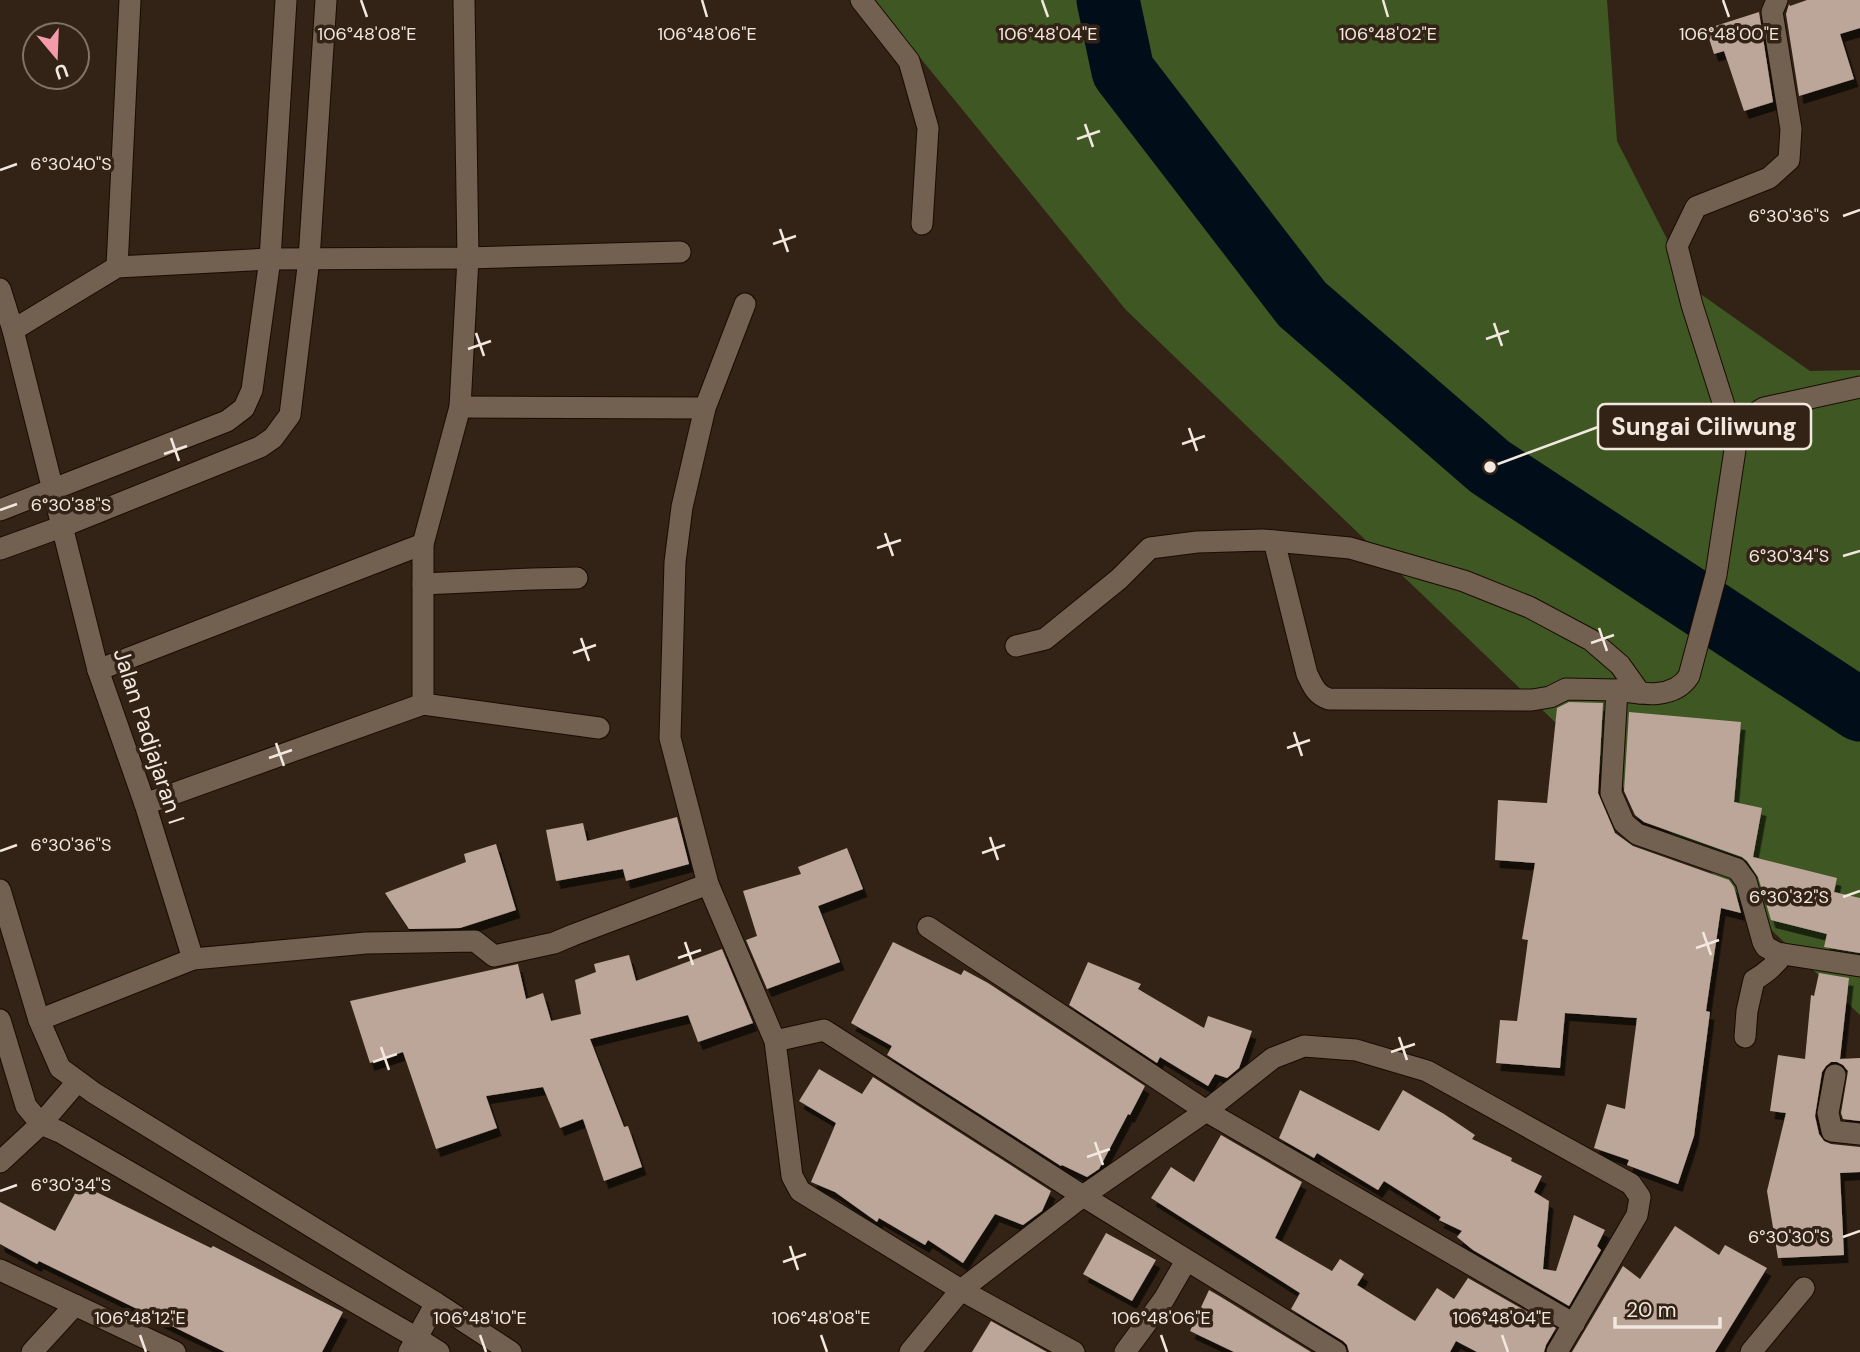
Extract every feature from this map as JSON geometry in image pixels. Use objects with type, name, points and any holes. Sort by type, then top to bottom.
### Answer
[{"type":"street","points":[[117,267],[130,0]]},
{"type":"street","points":[[0,510],[227,421],[244,408],[252,390],[270,259],[286,0]]},
{"type":"street","points":[[0,549],[260,447],[273,438],[290,415],[309,259],[326,0]]},
{"type":"street","points":[[423,704],[423,544],[460,407],[468,258],[464,0]]},
{"type":"street","points":[[861,0],[909,61],[928,128],[922,224]]},
{"type":"street","points":[[1736,443],[1692,304],[1677,246],[1696,207],[1769,178],[1789,160],[1791,129],[1772,12],[1777,0]]},
{"type":"street","points":[[13,330],[117,267],[270,259],[680,253]]},
{"type":"street","name":"Jalan Padjajaran I","points":[[0,289],[13,330],[98,670],[145,804],[193,960]]},
{"type":"street","points":[[745,304],[705,408],[682,507],[675,562],[670,738],[708,884],[775,1041],[792,1176],[800,1191],[961,1290],[1074,1352]]},
{"type":"street","points":[[1274,541],[1307,674],[1322,697],[1532,700],[1550,697],[1566,689],[1655,694],[1680,687],[1689,676],[1716,575],[1736,443],[1748,420],[1764,408],[1860,387]]},
{"type":"street","points":[[460,407],[705,408]]},
{"type":"street","points":[[1016,646],[1045,639],[1119,579],[1150,548],[1197,542],[1274,541],[1350,548],[1464,581],[1529,607],[1591,640],[1620,665],[1640,693]]},
{"type":"street","points":[[98,670],[423,544]]},
{"type":"street","points":[[423,584],[578,578]]},
{"type":"street","points":[[1617,690],[1611,793],[1624,823],[1637,834],[1737,869],[1746,881],[1763,942],[1772,951],[1860,967]]},
{"type":"street","points":[[145,804],[423,704],[599,728]]},
{"type":"street","points":[[39,1020],[193,960],[380,942],[475,942],[494,956],[554,943],[708,884]]},
{"type":"street","points":[[0,890],[39,1020],[60,1068],[77,1082],[511,1352]]},
{"type":"street","points":[[928,928],[1206,1111],[1574,1324]]},
{"type":"street","points":[[1745,1037],[1754,980],[1775,965],[1783,954]]},
{"type":"street","points":[[0,1020],[26,1106],[41,1124],[60,1132],[413,1345],[439,1352]]},
{"type":"street","points":[[775,1041],[824,1030],[1186,1261],[1336,1352]]},
{"type":"street","points":[[910,1352],[961,1290],[1083,1196],[1206,1111],[1273,1058],[1304,1046],[1356,1050],[1427,1071],[1631,1184],[1640,1197],[1637,1215],[1557,1352]]},
{"type":"street","points":[[1835,1075],[1829,1113],[1832,1130],[1860,1134]]},
{"type":"street","points":[[0,1162],[41,1124],[77,1082]]},
{"type":"street","points":[[1125,1352],[1164,1299],[1186,1261]]},
{"type":"street","points":[[0,1270],[175,1352]]},
{"type":"street","points":[[1751,1352],[1804,1288]]},
{"type":"street","points":[[413,1345],[436,1303]]},
{"type":"street","points":[[32,1352],[75,1305]]},
{"type":"green space","points":[[873,0],[1607,0],[1617,141],[1692,288],[1810,371],[1860,370],[1860,1015],[1126,310]]},
{"type":"building","points":[[1807,0],[1860,0],[1860,28],[1840,34],[1854,79],[1799,96],[1786,14],[1789,4],[1790,6]]},
{"type":"building","points":[[1759,12],[1773,102],[1744,111],[1724,51],[1714,54],[1706,29]]},
{"type":"building","points":[[1569,702],[1603,703],[1598,793],[1615,833],[1633,846],[1729,880],[1734,887],[1741,913],[1721,908],[1706,1011],[1710,1012],[1694,1136],[1678,1184],[1627,1165],[1629,1160],[1594,1148],[1607,1104],[1625,1109],[1637,1018],[1565,1013],[1560,1068],[1496,1063],[1500,1020],[1517,1021],[1528,940],[1522,939],[1535,863],[1495,860],[1498,800],[1547,803],[1557,708]]},
{"type":"building","points":[[1629,712],[1741,722],[1734,802],[1762,808],[1753,857],[1837,878],[1834,892],[1860,898],[1860,953],[1824,947],[1827,934],[1771,920],[1758,877],[1742,857],[1644,822],[1635,815],[1624,791]]},
{"type":"building","points":[[677,817],[689,864],[626,881],[623,869],[556,881],[546,830],[583,823],[587,841]]},
{"type":"building","points":[[496,844],[516,910],[460,928],[409,929],[385,893],[466,862],[464,854]]},
{"type":"building","points":[[847,848],[863,889],[818,906],[840,962],[767,989],[746,940],[757,936],[743,891],[801,874],[798,867]]},
{"type":"building","points":[[893,942],[961,975],[964,970],[988,983],[1145,1086],[1099,1169],[1087,1177],[1061,1166],[887,1055],[892,1046],[851,1023]]},
{"type":"building","points":[[722,949],[753,1023],[698,1042],[688,1015],[590,1039],[624,1127],[628,1126],[642,1167],[604,1181],[583,1119],[560,1128],[543,1087],[486,1096],[497,1128],[436,1149],[403,1052],[370,1063],[350,1001],[518,964],[526,999],[543,993],[551,1021],[581,1014],[575,980],[596,972],[594,964],[629,955],[636,981]]},
{"type":"building","points":[[1088,962],[1141,984],[1138,989],[1204,1028],[1208,1016],[1252,1031],[1239,1068],[1227,1078],[1215,1074],[1208,1086],[1160,1057],[1157,1063],[1069,1005]]},
{"type":"building","points":[[1819,973],[1849,978],[1840,1059],[1860,1058],[1860,1121],[1843,1119],[1841,1113],[1848,1071],[1837,1062],[1831,1062],[1822,1072],[1815,1116],[1819,1134],[1824,1141],[1860,1147],[1860,1172],[1840,1173],[1844,1255],[1778,1258],[1767,1191],[1786,1113],[1770,1111],[1778,1055],[1805,1059],[1811,995],[1814,996]]},
{"type":"building","points":[[819,1069],[862,1094],[873,1077],[1051,1191],[1042,1211],[1023,1225],[995,1214],[963,1263],[928,1240],[925,1245],[879,1218],[877,1222],[835,1192],[811,1182],[836,1123],[799,1101]]},
{"type":"building","points":[[1300,1090],[1379,1131],[1403,1090],[1475,1135],[1472,1139],[1542,1176],[1534,1192],[1549,1201],[1543,1269],[1556,1271],[1574,1215],[1605,1230],[1597,1246],[1601,1250],[1569,1306],[1473,1250],[1457,1237],[1462,1231],[1439,1220],[1441,1217],[1384,1181],[1378,1190],[1317,1153],[1314,1158],[1279,1138]]},
{"type":"building","points":[[1221,1135],[1302,1182],[1275,1238],[1332,1271],[1340,1259],[1364,1274],[1357,1285],[1415,1321],[1437,1288],[1454,1299],[1468,1278],[1556,1328],[1544,1352],[1477,1352],[1456,1341],[1450,1352],[1349,1352],[1343,1341],[1291,1309],[1300,1293],[1151,1198],[1171,1167],[1194,1182]]},
{"type":"building","points":[[80,1184],[211,1248],[213,1246],[343,1312],[322,1352],[225,1352],[0,1244],[0,1202],[55,1231]]},
{"type":"building","points":[[1675,1226],[1719,1255],[1725,1245],[1767,1268],[1715,1352],[1572,1352],[1623,1266],[1640,1279]]},
{"type":"building","points":[[1106,1233],[1156,1260],[1132,1301],[1083,1274]]},
{"type":"building","points":[[1209,1290],[1311,1352],[1234,1352],[1190,1331]]},
{"type":"building","points":[[991,1321],[1047,1352],[972,1352]]},
{"type":"waterway","points":[[1108,0],[1123,71],[1302,304],[1490,467],[1860,710]]},
{"type":"place","name":"Sungai Ciliwung","points":[[1490,467]]}]
